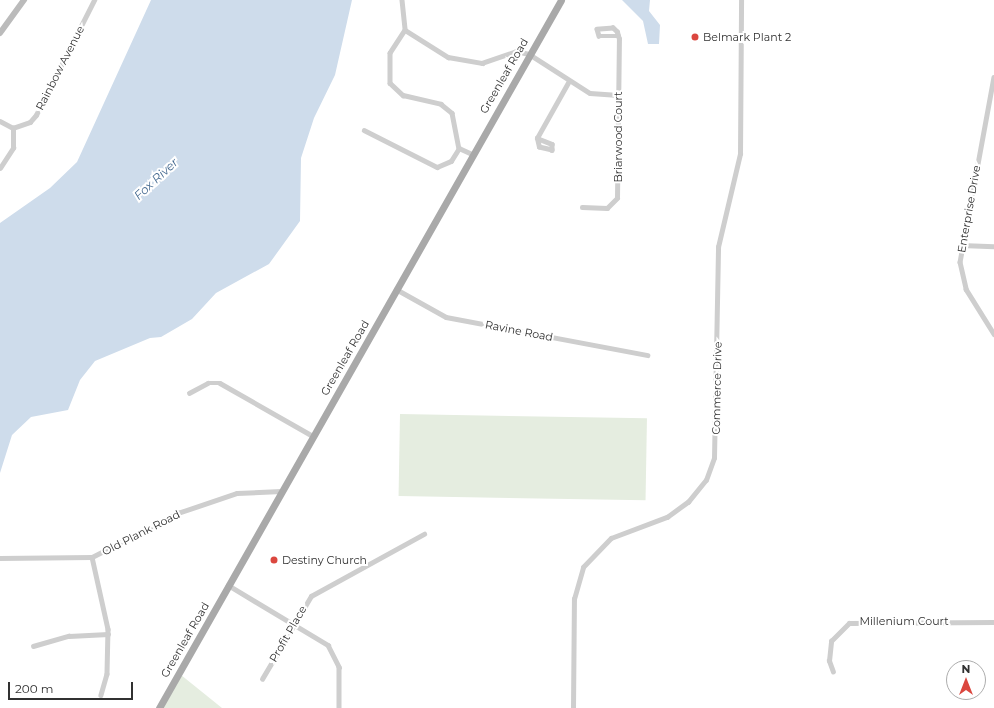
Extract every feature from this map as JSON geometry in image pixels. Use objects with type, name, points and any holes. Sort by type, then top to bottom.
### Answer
[{"type":"main road","name":"Greenleaf Road","points":[[549,18],[556,0]]},
{"type":"main road","name":"Greenleaf Road","points":[[159,708],[549,18],[561,0]]},
{"type":"street","points":[[0,33],[24,0]]},
{"type":"street","name":"Rainbow Avenue","points":[[13,128],[30,122],[36,115],[94,0]]},
{"type":"street","points":[[364,130],[437,167],[451,161],[459,148],[452,113],[441,104],[395,91],[390,83],[390,53],[405,30],[402,0]]},
{"type":"street","name":"Commerce Drive","points":[[573,708],[574,599],[584,567],[611,538],[667,517],[688,502],[706,480],[714,458],[718,246],[740,154],[741,0]]},
{"type":"street","points":[[405,30],[448,57],[471,63],[516,51],[529,54],[569,81],[590,93],[618,95]]},
{"type":"street","name":"Briarwood Court","points":[[582,207],[607,208],[617,200],[618,36]]},
{"type":"street","name":"Enterprise Drive","points":[[994,77],[961,245],[961,271],[966,289],[994,334]]},
{"type":"street","points":[[537,138],[569,81]]},
{"type":"street","points":[[0,121],[13,128],[13,148],[0,168]]},
{"type":"street","points":[[459,148],[472,154]]},
{"type":"street","points":[[961,245],[994,246]]},
{"type":"street","name":"Ravine Road","points":[[396,289],[446,317],[647,355]]},
{"type":"street","points":[[189,392],[208,383],[220,383],[313,436]]},
{"type":"street","name":"Old Plank Road","points":[[0,558],[92,557],[178,513],[237,493],[281,491]]},
{"type":"street","name":"Profit Place","points":[[262,679],[294,623],[313,594],[424,534]]},
{"type":"street","points":[[92,557],[108,634],[107,674],[101,695]]},
{"type":"street","points":[[228,585],[320,637],[335,655],[340,671],[339,708]]},
{"type":"street","name":"Millenium Court","points":[[834,672],[829,661],[831,640],[849,623],[994,622]]},
{"type":"street","points":[[34,646],[69,636],[108,634]]},
{"type":"shaded area","points":[[400,414],[647,418],[646,500],[399,496]]},
{"type":"shaded area","points":[[181,675],[222,708],[161,708]]},
{"type":"water","name":"Fox River","points":[[151,0],[352,0],[335,75],[314,118],[301,158],[300,221],[269,264],[216,293],[192,319],[161,337],[150,338],[95,361],[80,380],[68,410],[31,417],[12,435],[0,473],[0,223],[50,188],[77,162]]},
{"type":"water","points":[[622,0],[650,0],[649,11],[660,25],[659,44],[648,44],[643,21]]},
{"type":"place","name":"Belmark Plant 2","points":[[695,37]]},
{"type":"place","name":"Destiny Church","points":[[274,560]]}]
